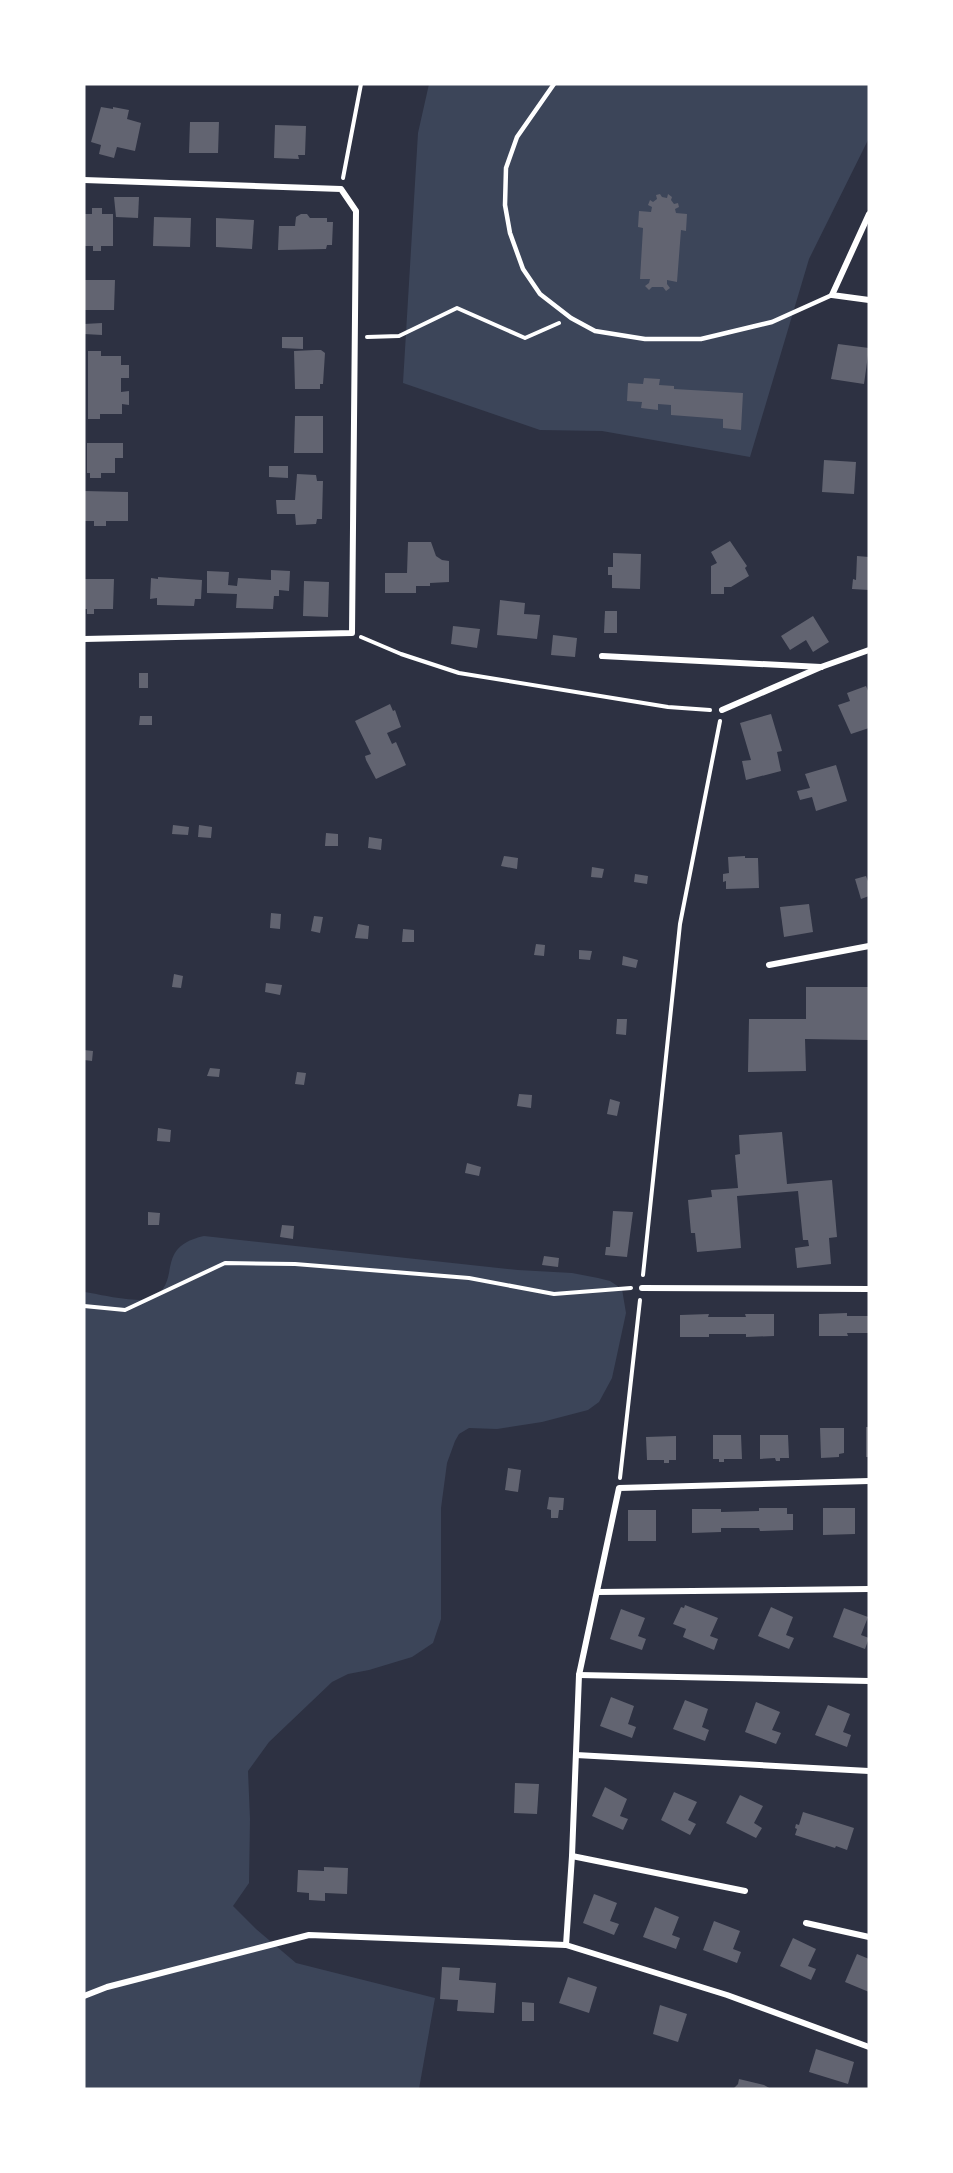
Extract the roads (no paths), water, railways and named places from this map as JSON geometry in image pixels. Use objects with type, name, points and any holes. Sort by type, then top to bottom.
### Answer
[{"type":"street","points":[[84,180],[341,189],[356,211],[352,633],[84,639]]},
{"type":"street","points":[[869,214],[832,295],[869,300]]},
{"type":"street","points":[[722,710],[821,667],[869,650]]},
{"type":"street","points":[[602,656],[821,667]]},
{"type":"street","points":[[769,966],[869,946]]},
{"type":"street","points":[[642,1288],[869,1289]]},
{"type":"street","points":[[566,1945],[573,1856],[579,1675],[619,1488],[869,1481]]},
{"type":"street","points":[[597,1592],[869,1589]]},
{"type":"street","points":[[579,1675],[869,1681]]},
{"type":"street","points":[[576,1755],[869,1771]]},
{"type":"street","points":[[573,1856],[745,1891]]},
{"type":"street","points":[[806,1923],[869,1937]]},
{"type":"street","points":[[84,1996],[107,1986],[309,1935],[566,1945],[727,1995],[869,2047]]},
{"type":"lane","points":[[554,84],[517,137],[506,168],[505,205],[510,232],[523,269],[540,294],[571,318],[595,331],[645,339],[701,339],[772,322],[832,295]]}]
